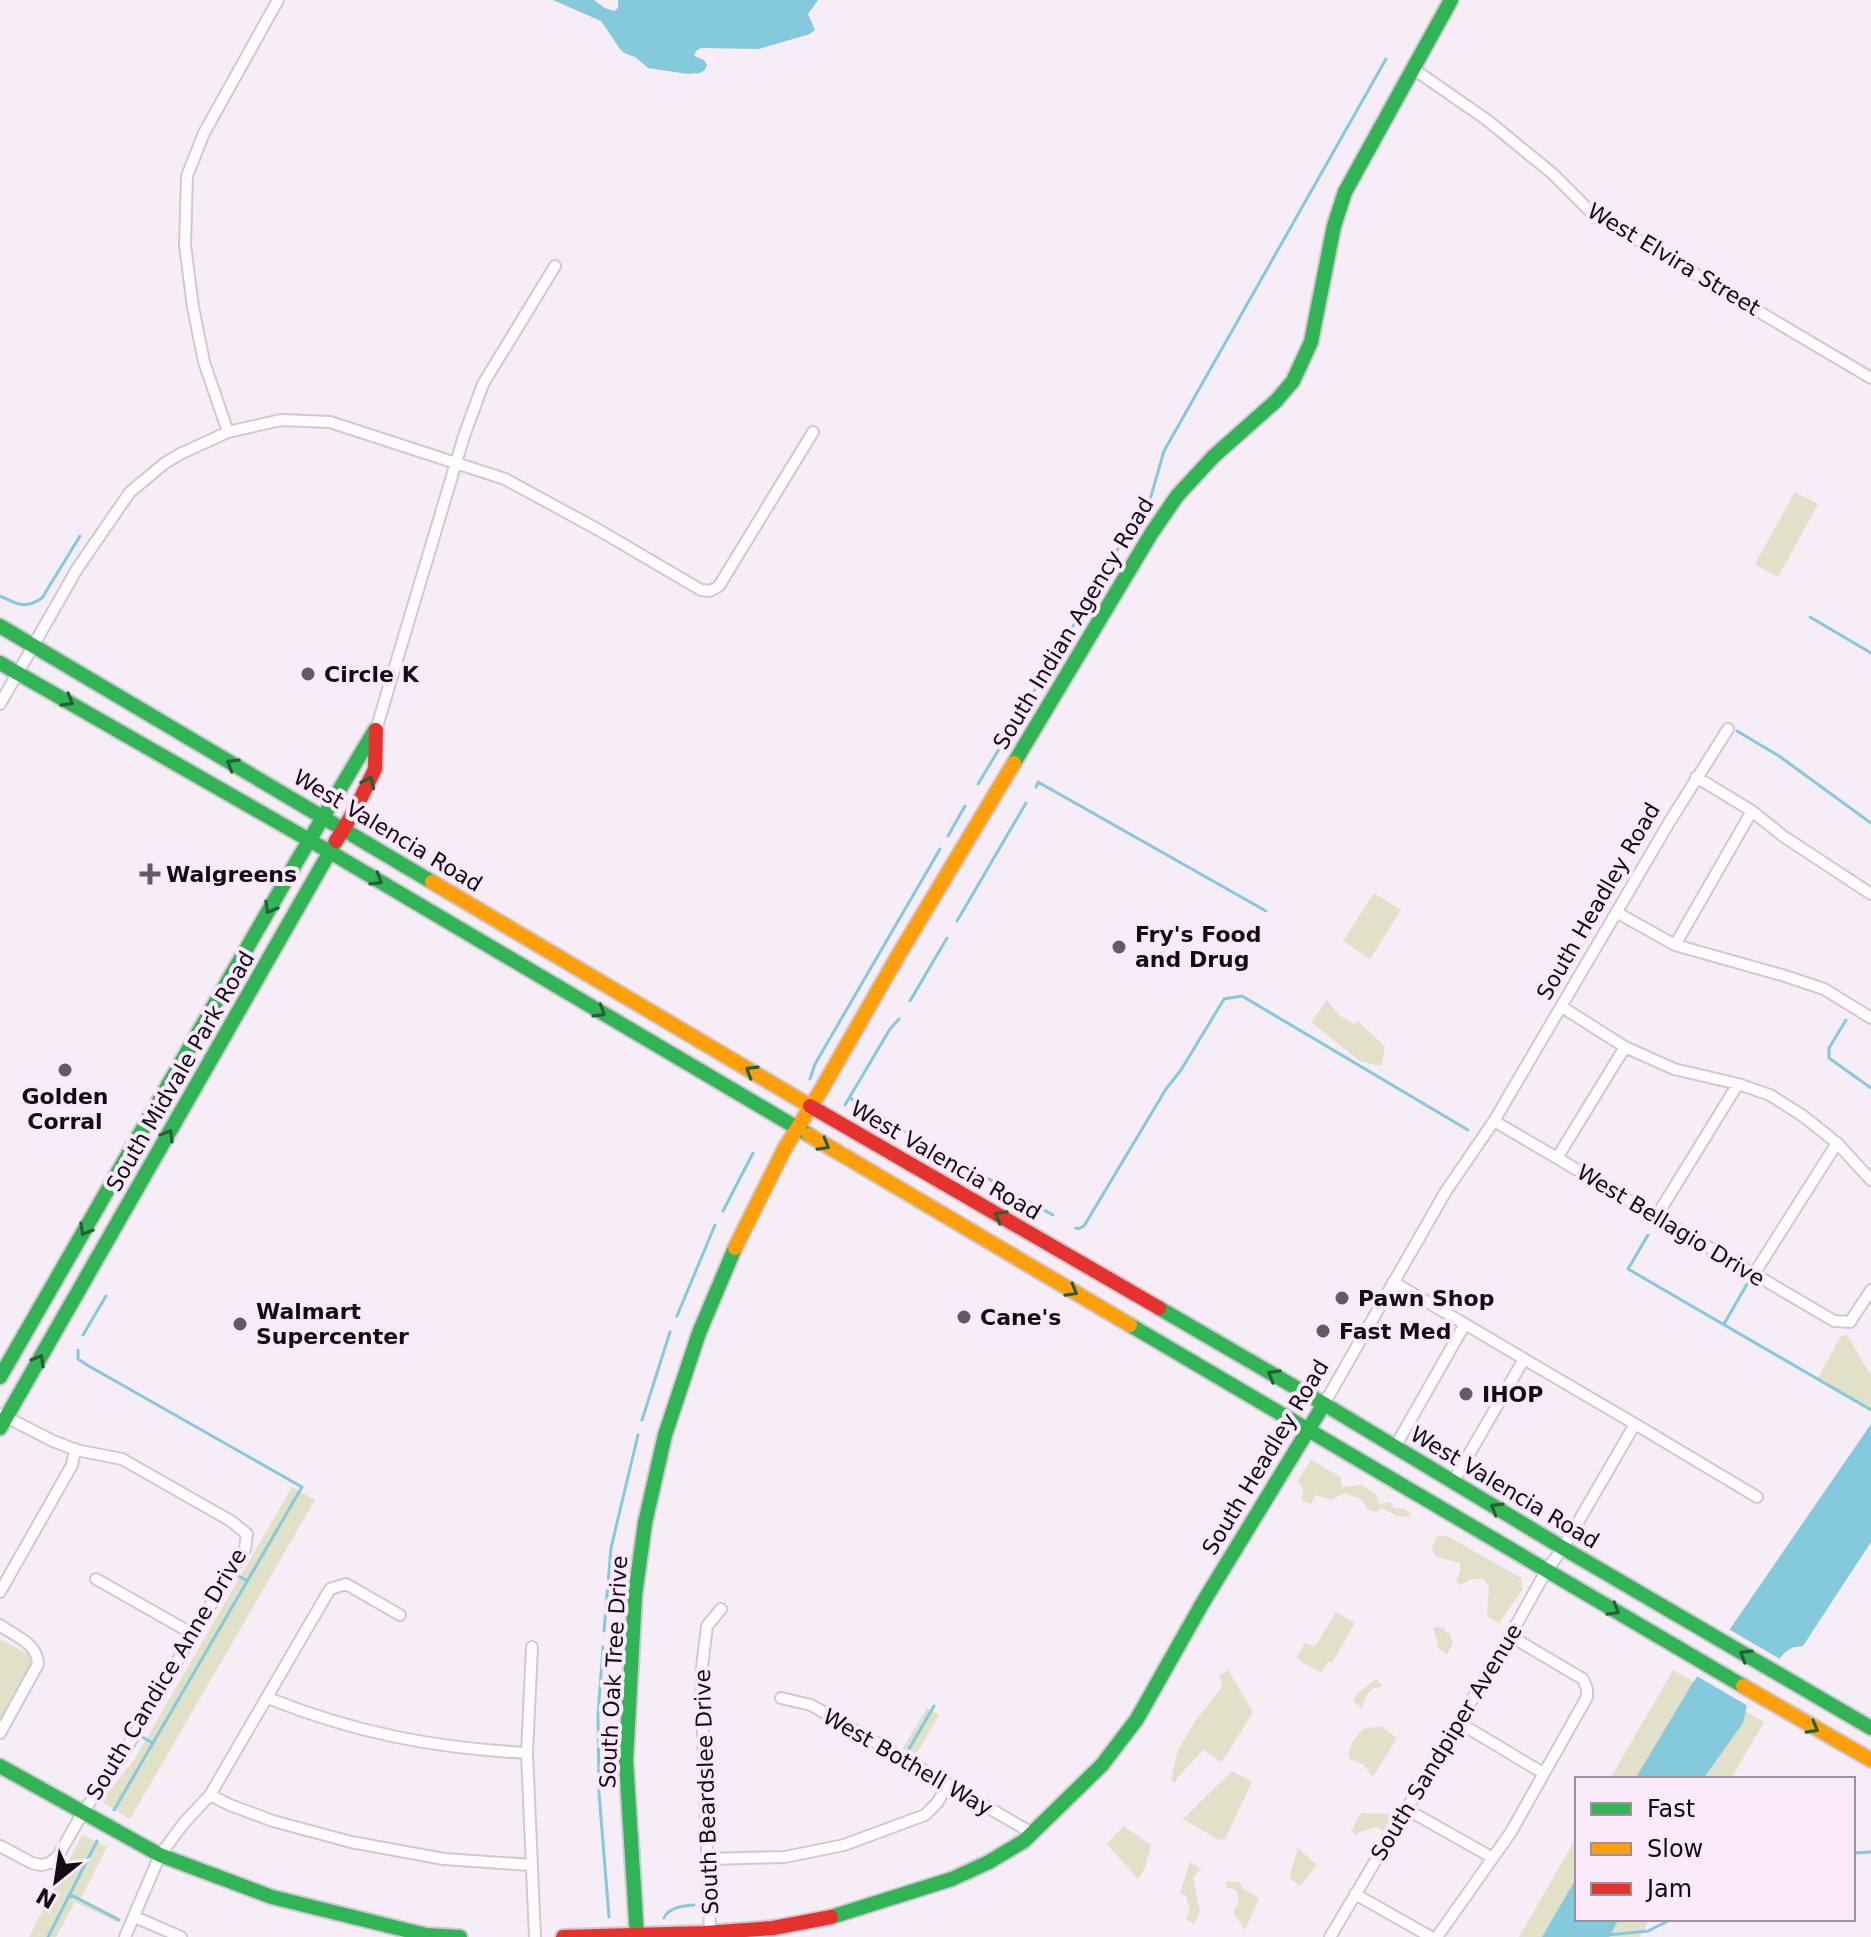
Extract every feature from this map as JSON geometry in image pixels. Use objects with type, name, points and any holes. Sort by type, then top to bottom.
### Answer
[{"type":"main road","name":"South Indian Agency Road","points":[[811,1107],[904,945],[1151,534],[1177,496],[1214,456],[1276,401],[1293,381],[1311,342],[1334,226],[1345,192],[1451,0]]},
{"type":"main road","name":"West Valencia Road","points":[[0,626],[811,1107],[1324,1404],[1871,1728]]},
{"type":"main road","points":[[0,663],[330,852],[1871,1760]]},
{"type":"main road","name":"South Midvale Park Road","points":[[0,1377],[309,840],[376,730]]},
{"type":"main road","name":"South Midvale Park Road","points":[[2,1419],[355,810],[375,769],[376,730]]},
{"type":"main road","points":[[571,995],[585,973]]},
{"type":"main road","name":"South Oak Tree Drive","points":[[637,1936],[626,1760],[635,1595],[645,1523],[665,1435],[699,1333],[744,1227],[785,1148],[811,1107]]},
{"type":"main road","points":[[1028,1265],[1043,1242]]},
{"type":"main road","name":"South Headley Road","points":[[563,1937],[771,1932],[861,1909],[952,1879],[1024,1841],[1102,1765],[1137,1719],[1202,1604],[1324,1404]]},
{"type":"main road","points":[[0,1766],[160,1855],[272,1897],[426,1935],[460,1937]]},
{"type":"street","points":[[228,432],[204,362],[193,307],[185,245],[187,176],[204,133],[278,0]]},
{"type":"street","name":"West Elvira Street","points":[[1412,68],[1487,120],[1553,174],[1592,213],[1871,378]]},
{"type":"street","name":"South Midvale Park Road","points":[[376,730],[483,384],[555,266]]},
{"type":"street","points":[[0,704],[77,569],[130,492],[165,463],[228,432],[281,420],[330,422],[505,479],[701,590],[710,591],[719,586],[813,432]]},
{"type":"street","name":"South Headley Road","points":[[1324,1404],[1446,1191],[1494,1121],[1696,777],[1728,729]]},
{"type":"street","points":[[1696,777],[1752,811],[1783,836],[1871,894]]},
{"type":"street","points":[[1675,945],[1752,811]]},
{"type":"street","points":[[1616,912],[1675,945],[1824,989],[1871,1018]]},
{"type":"street","points":[[1562,1007],[1625,1047],[1674,1069],[1770,1095],[1837,1143],[1871,1180]]},
{"type":"street","points":[[1557,1158],[1625,1047]]},
{"type":"street","points":[[1656,1217],[1738,1084]]},
{"type":"street","name":"West Bellagio Drive","points":[[1494,1121],[1834,1321],[1850,1322],[1871,1290]]},
{"type":"street","points":[[1754,1274],[1837,1143]]},
{"type":"street","points":[[1393,1282],[1757,1497]]},
{"type":"street","points":[[1395,1447],[1465,1324]]},
{"type":"street","points":[[1453,1482],[1524,1359]]},
{"type":"street","points":[[0,1592],[72,1465],[75,1449],[2,1419]]},
{"type":"street","name":"South Sandpiper Avenue","points":[[1330,1937],[1635,1424]]},
{"type":"street","name":"South Candice Anne Drive","points":[[0,1846],[41,1865],[50,1863],[58,1856],[83,1812],[122,1756],[245,1549],[247,1534],[231,1521],[122,1459],[75,1449]]},
{"type":"street","points":[[96,1579],[193,1634]]},
{"type":"street","points":[[125,1937],[160,1855],[210,1795],[330,1589],[346,1584],[400,1615]]},
{"type":"street","name":"South Beardslee Drive","points":[[710,1932],[701,1675],[707,1626],[721,1609]]},
{"type":"street","points":[[0,1625],[28,1642],[38,1657],[38,1664],[0,1733]]},
{"type":"street","points":[[1437,1937],[1511,1832],[1590,1688],[1580,1677],[1510,1636]]},
{"type":"street","points":[[532,1647],[527,1753],[535,1937]]},
{"type":"street","points":[[268,1698],[309,1714],[385,1736],[468,1750],[527,1753]]},
{"type":"street","name":"West Bothell Way","points":[[781,1698],[811,1705],[1032,1833]]},
{"type":"street","points":[[1458,1722],[1543,1773]]},
{"type":"street","points":[[707,1859],[785,1857],[844,1845],[925,1815],[948,1785]]},
{"type":"street","points":[[210,1795],[273,1821],[351,1842],[444,1859],[532,1865]]},
{"type":"street","points":[[1406,1809],[1493,1858]]},
{"type":"street","points":[[1355,1894],[1431,1937]]},
{"type":"street","points":[[135,1917],[181,1937]]},
{"type":"green space","points":[[1795,492],[1818,504],[1778,577],[1755,564]]},
{"type":"green space","points":[[1374,893],[1401,910],[1370,959],[1343,941]]},
{"type":"green space","points":[[1327,1000],[1339,1015],[1354,1024],[1358,1021],[1385,1047],[1381,1066],[1360,1061],[1311,1022]]},
{"type":"green space","points":[[1847,1335],[1871,1376],[1871,1409],[1818,1378],[1841,1336]]},
{"type":"green space","points":[[1311,1460],[1341,1477],[1343,1487],[1362,1485],[1376,1494],[1379,1504],[1391,1502],[1394,1509],[1402,1508],[1409,1512],[1410,1517],[1397,1516],[1382,1508],[1377,1512],[1368,1510],[1361,1499],[1345,1493],[1331,1500],[1315,1495],[1311,1504],[1302,1501],[1302,1488],[1297,1482]]},
{"type":"green space","points":[[292,1487],[315,1500],[130,1819],[101,1801],[134,1760]]},
{"type":"green space","points":[[1438,1535],[1447,1536],[1521,1578],[1522,1590],[1499,1623],[1487,1616],[1489,1586],[1483,1579],[1472,1579],[1460,1585],[1456,1581],[1460,1563],[1437,1557],[1431,1549]]},
{"type":"green space","points":[[1336,1612],[1355,1623],[1332,1663],[1328,1662],[1321,1673],[1297,1657],[1305,1643],[1315,1647]]},
{"type":"green space","points":[[1435,1627],[1444,1628],[1450,1634],[1453,1643],[1447,1655],[1437,1647]]},
{"type":"green space","points":[[0,1639],[35,1658],[0,1720]]},
{"type":"green space","points":[[1228,1670],[1253,1712],[1222,1762],[1203,1750],[1175,1783],[1171,1780],[1178,1750],[1196,1720],[1223,1686],[1219,1676]]},
{"type":"green space","points":[[1673,1670],[1764,1722],[1732,1777],[1611,1777]]},
{"type":"green space","points":[[1376,1679],[1382,1685],[1371,1691],[1362,1708],[1353,1701]]},
{"type":"green space","points":[[927,1708],[939,1715],[916,1755],[903,1748]]},
{"type":"green space","points":[[1381,1726],[1397,1738],[1373,1777],[1363,1764],[1350,1759],[1348,1755],[1353,1741],[1363,1729]]},
{"type":"green space","points":[[1232,1771],[1252,1782],[1225,1839],[1219,1840],[1183,1819]]},
{"type":"green space","points":[[1361,1813],[1393,1814],[1383,1831],[1377,1827],[1356,1835],[1351,1831]]},
{"type":"green space","points":[[1124,1826],[1151,1845],[1145,1868],[1138,1879],[1107,1844]]},
{"type":"green space","points":[[82,1835],[107,1847],[81,1898],[122,1919],[117,1922],[75,1902],[56,1937],[29,1937]]},
{"type":"green space","points":[[1575,1839],[1575,1921],[1649,1921],[1640,1937],[1519,1937]]},
{"type":"green space","points":[[1298,1848],[1317,1865],[1300,1886],[1289,1878]]},
{"type":"green space","points":[[1190,1862],[1201,1869],[1193,1877],[1200,1912],[1194,1924],[1186,1919],[1190,1911],[1186,1895],[1180,1894]]},
{"type":"green space","points":[[1226,1882],[1239,1882],[1242,1888],[1259,1898],[1245,1930],[1233,1912],[1238,1902],[1236,1890],[1227,1888]]},
{"type":"water","points":[[553,0],[594,0],[614,11],[618,8],[618,0],[818,0],[808,14],[815,30],[810,34],[759,49],[701,48],[694,56],[704,60],[707,65],[705,70],[688,74],[648,68],[620,49],[601,21]]},
{"type":"water","points":[[1871,1424],[1871,1542],[1803,1646],[1790,1649],[1780,1658],[1747,1705],[1743,1723],[1704,1777],[1636,1777],[1692,1684]]},
{"type":"water","points":[[1575,1880],[1575,1921],[1618,1921],[1609,1937],[1542,1937]]},
{"type":"pier","points":[[1725,1627],[1780,1659],[1748,1706],[1695,1675]]},
{"type":"waterway","points":[[1137,517],[1147,510],[1164,451],[1386,59]]},
{"type":"waterway","points":[[1093,592],[1127,533]]},
{"type":"waterway","points":[[0,596],[26,605],[42,598],[80,536]]},
{"type":"waterway","points":[[978,784],[1084,608]]},
{"type":"waterway","points":[[1810,617],[1871,653]]},
{"type":"waterway","points":[[1737,731],[1779,756],[1871,823]]},
{"type":"waterway","points":[[1036,787],[1038,782],[1266,911]]},
{"type":"waterway","points":[[957,921],[1026,803]]},
{"type":"waterway","points":[[948,836],[965,806]]},
{"type":"waterway","points":[[810,1079],[815,1064],[940,849]]},
{"type":"waterway","points":[[910,1001],[947,938]]},
{"type":"waterway","points":[[1076,1228],[1084,1226],[1224,999],[1242,996],[1468,1130]]},
{"type":"waterway","points":[[845,1105],[899,1019]]},
{"type":"waterway","points":[[1846,1020],[1829,1048],[1829,1058],[1871,1088]]},
{"type":"waterway","points":[[850,1098],[927,1145]]},
{"type":"waterway","points":[[723,1211],[753,1153]]},
{"type":"waterway","points":[[946,1155],[1053,1215]]},
{"type":"waterway","points":[[677,1316],[715,1225]]},
{"type":"waterway","points":[[1648,1235],[1628,1269],[1871,1410]]},
{"type":"waterway","points":[[1724,1324],[1747,1284]]},
{"type":"waterway","points":[[83,1335],[106,1296]]},
{"type":"waterway","points":[[642,1420],[670,1332]]},
{"type":"waterway","points":[[78,1350],[78,1359],[87,1365],[302,1487],[114,1810]]},
{"type":"waterway","points":[[604,1631],[611,1548],[638,1435]]},
{"type":"waterway","points":[[235,1574],[247,1581]]},
{"type":"waterway","points":[[603,1647],[598,1715],[599,1793],[609,1917]]},
{"type":"waterway","points":[[909,1749],[934,1706]]},
{"type":"waterway","points":[[142,1737],[153,1743]]},
{"type":"waterway","points":[[48,1937],[97,1841]]},
{"type":"waterway","points":[[1855,1853],[1871,1852]]},
{"type":"waterway","points":[[68,1897],[73,1896],[119,1920]]},
{"type":"waterway","points":[[664,1918],[673,1909],[694,1905]]},
{"type":"waterway","points":[[1607,1935],[1648,1931],[1668,1921]]},
{"type":"traffic: fast","points":[[1014,763],[1177,496],[1293,381],[1311,342],[1334,226],[1345,192],[1451,0]]},
{"type":"traffic: fast","points":[[0,626],[432,882]]},
{"type":"traffic: fast","points":[[0,663],[330,852],[809,1135]]},
{"type":"traffic: fast","points":[[0,1377],[375,730]]},
{"type":"traffic: fast","points":[[0,1428],[336,841]]},
{"type":"traffic: fast","points":[[637,1937],[626,1760],[635,1595],[645,1523],[665,1435],[699,1333],[735,1248]]},
{"type":"traffic: fast","points":[[1159,1308],[1871,1728]]},
{"type":"traffic: fast","points":[[1130,1325],[1743,1686]]},
{"type":"traffic: fast","points":[[831,1917],[952,1879],[989,1862],[1024,1841],[1102,1765],[1137,1719],[1202,1604],[1324,1404]]},
{"type":"traffic: fast","points":[[0,1766],[160,1855],[272,1897],[426,1935],[460,1937]]},
{"type":"traffic: slow","points":[[735,1248],[785,1148],[1014,763]]},
{"type":"traffic: slow","points":[[432,882],[810,1106]]},
{"type":"traffic: slow","points":[[809,1135],[1130,1325]]},
{"type":"traffic: slow","points":[[1743,1686],[1871,1760]]},
{"type":"traffic: jam","points":[[336,841],[375,769],[376,730]]},
{"type":"traffic: jam","points":[[810,1106],[1159,1308]]},
{"type":"traffic: jam","points":[[563,1937],[773,1928],[831,1917]]},
{"type":"place","name":"Circle K","points":[[308,674]]},
{"type":"place","name":"Walgreens","points":[[150,874]]},
{"type":"place","name":"Fry's Food and Drug","points":[[1119,947]]},
{"type":"place","name":"Golden Corral","points":[[65,1070]]},
{"type":"place","name":"Pawn Shop","points":[[1342,1298]]},
{"type":"place","name":"Cane's","points":[[964,1317]]},
{"type":"place","name":"Walmart Supercenter","points":[[240,1324]]},
{"type":"place","name":"Fast Med","points":[[1323,1331]]},
{"type":"place","name":"IHOP","points":[[1466,1394]]}]
